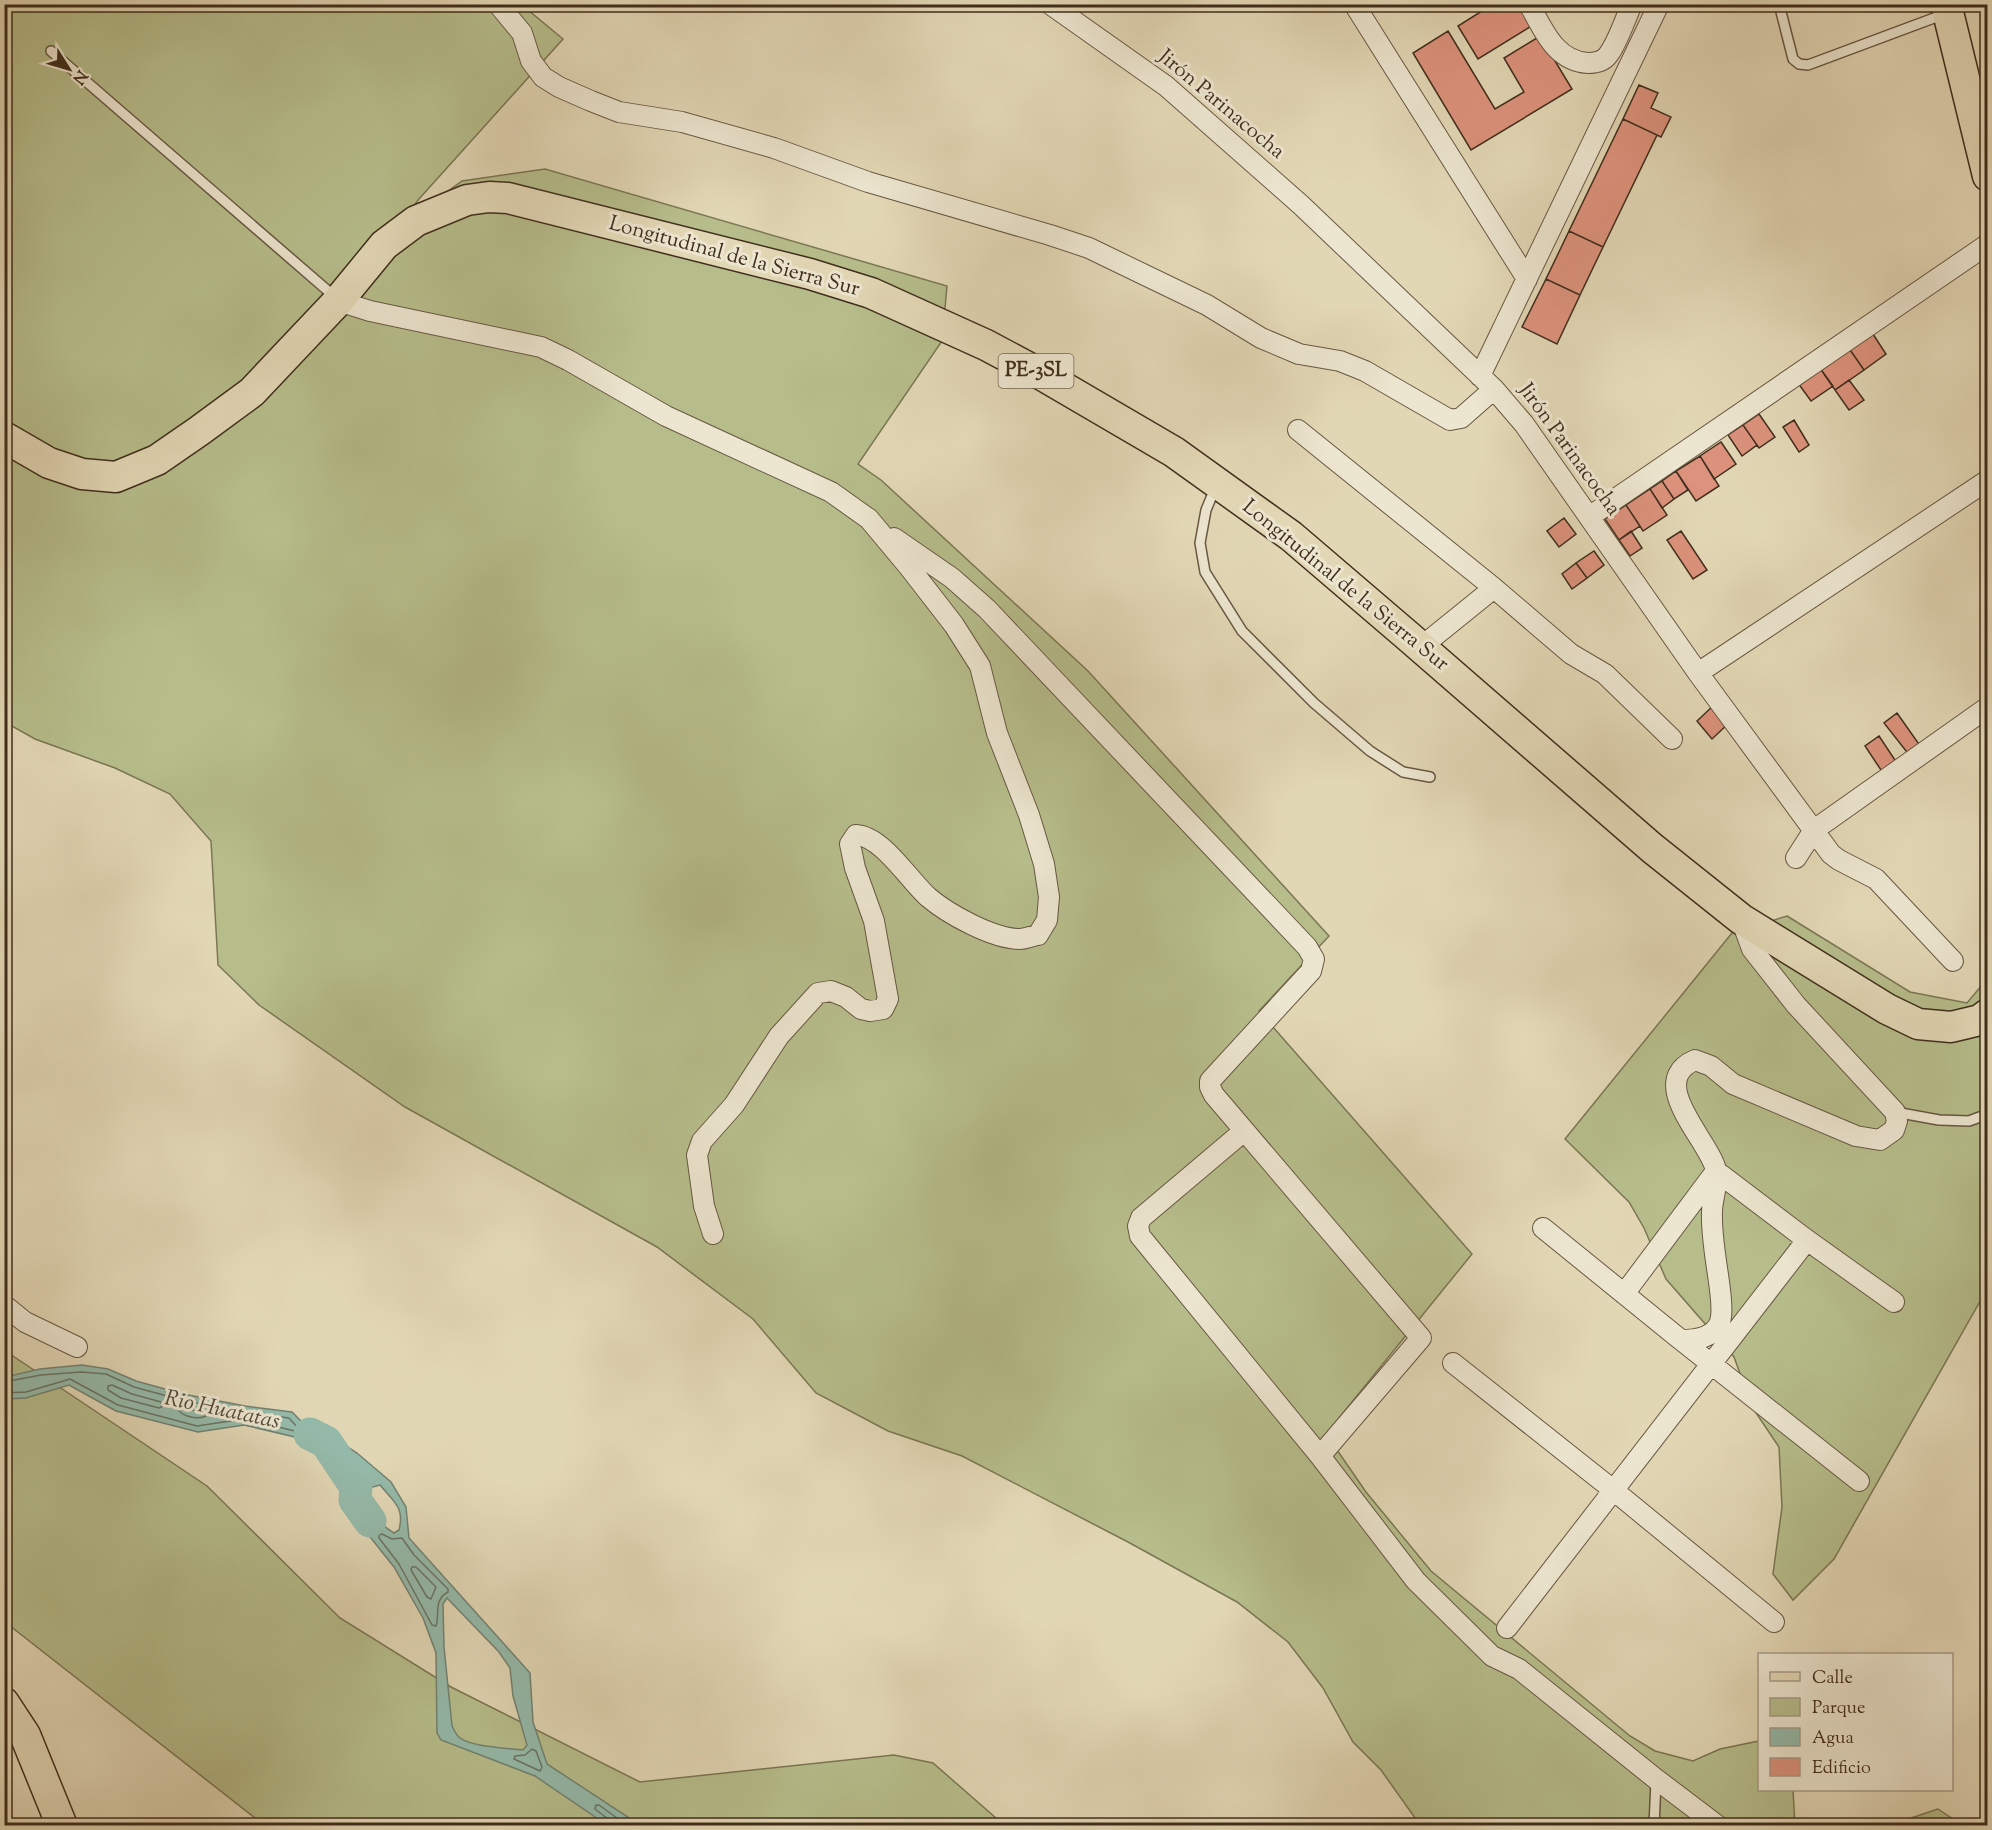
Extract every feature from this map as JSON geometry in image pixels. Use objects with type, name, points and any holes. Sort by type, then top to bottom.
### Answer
[{"type":"main road","points":[[1947,10],[1988,176]]},
{"type":"main road","name":"Longitudinal de la Sierra Sur","points":[[4,437],[49,463],[82,474],[116,477],[157,460],[252,392],[339,301],[384,245],[416,221],[467,200],[489,197],[508,198],[810,274],[871,293],[986,345],[1174,452],[1291,536],[1652,848],[1741,919],[1887,1009],[1918,1024],[1951,1027],[1980,1020],[1988,1014]]},
{"type":"main road","points":[[9,1720],[25,1735],[51,1793],[62,1826]]},
{"type":"street","points":[[498,4],[522,33],[531,62],[543,77],[591,101],[619,112],[682,122],[774,148],[868,182],[1089,248],[1207,305],[1261,338],[1299,354],[1340,361],[1365,371],[1450,420],[1461,418],[1487,382],[1527,279],[1659,4]]},
{"type":"street","name":"Jirón Parinacocha","points":[[1050,4],[1075,10],[1175,94],[1301,204],[1487,382],[1524,424],[1698,673],[1831,854],[1876,879],[1953,961]]},
{"type":"street","points":[[1354,4],[1527,279]]},
{"type":"street","points":[[1529,4],[1553,46],[1572,61],[1598,63],[1608,56],[1632,4]]},
{"type":"street","points":[[1589,517],[1988,244]]},
{"type":"street","points":[[339,301],[370,311],[541,347],[666,416],[831,492],[952,578],[987,609],[1307,947],[1314,960],[1311,971],[1210,1080],[1210,1087],[1244,1131],[1421,1338],[1320,1456]]},
{"type":"street","points":[[1298,429],[1494,588],[1571,654],[1584,663],[1595,666],[1605,674],[1672,739]]},
{"type":"street","points":[[1698,673],[1988,480]]},
{"type":"street","points":[[713,1234],[704,1206],[697,1155],[702,1141],[734,1105],[779,1036],[818,993],[831,991],[846,997],[861,1009],[870,1011],[884,1009],[888,999],[874,921],[855,868],[850,844],[856,835],[864,836],[882,849],[929,897],[959,917],[996,934],[1020,939],[1038,935],[1047,920],[1050,897],[1044,864],[1029,815],[997,733],[980,666],[954,625],[872,523]]},
{"type":"street","points":[[1421,647],[1494,588]]},
{"type":"street","points":[[1796,858],[1814,830],[1988,707]]},
{"type":"street","points":[[1741,919],[1752,949],[1788,995],[1895,1112],[1897,1121],[1894,1130],[1880,1140],[1856,1136],[1733,1084],[1711,1066],[1695,1060],[1684,1065],[1677,1076],[1676,1096],[1716,1171],[1894,1302]]},
{"type":"street","points":[[1244,1131],[1141,1218],[1138,1226],[1140,1236],[1320,1456],[1416,1581],[1492,1656],[1519,1669],[1718,1826]]},
{"type":"street","points":[[1624,1294],[1716,1171]]},
{"type":"street","points":[[1681,1340],[1699,1339],[1710,1335],[1720,1323],[1721,1306],[1712,1212],[1716,1171]]},
{"type":"street","points":[[1542,1228],[1859,1481]]},
{"type":"street","points":[[1507,1628],[1807,1240]]},
{"type":"street","points":[[4,1305],[26,1322],[77,1347]]},
{"type":"street","points":[[1452,1363],[1774,1622]]},
{"type":"lane","points":[[1779,4],[1793,60],[1799,64],[1808,65],[1934,18],[1947,10]]},
{"type":"lane","points":[[51,51],[339,301]]},
{"type":"lane","points":[[1217,484],[1206,510],[1200,543],[1205,572],[1242,631],[1314,703],[1370,751],[1403,772],[1430,777]]},
{"type":"lane","points":[[1895,1112],[1939,1120],[1969,1121],[1988,1114]]},
{"type":"lane","points":[[1654,1826],[1656,1779]]},
{"type":"green space","points":[[4,5],[522,5],[563,39],[419,199],[397,228],[462,181],[545,169],[947,286],[942,341],[858,464],[881,480],[1088,671],[1329,936],[1259,1011],[1472,1254],[1326,1434],[1366,1492],[1431,1571],[1630,1736],[1655,1751],[1693,1761],[1720,1749],[1758,1741],[1758,1791],[1793,1791],[1795,1825],[1420,1825],[1381,1770],[1353,1742],[1323,1688],[1288,1642],[1237,1602],[1128,1542],[962,1456],[888,1431],[816,1393],[753,1319],[657,1247],[405,1107],[259,1005],[218,965],[211,841],[170,794],[115,768],[35,739],[10,725],[5,719]]},
{"type":"green space","points":[[1787,916],[1910,992],[1967,1003],[1987,979],[1987,1289],[1834,1559],[1793,1600],[1773,1574],[1782,1507],[1779,1447],[1752,1407],[1734,1357],[1666,1279],[1644,1228],[1629,1202],[1565,1139],[1732,933]]},
{"type":"green space","points":[[4,1350],[207,1486],[340,1618],[451,1687],[640,1782],[894,1755],[933,1763],[1004,1825],[264,1825],[5,1622]]},
{"type":"green space","points":[[1938,1809],[1962,1825],[1890,1825]]},
{"type":"water","points":[[82,1365],[108,1369],[136,1381],[183,1394],[292,1412],[301,1421],[315,1426],[357,1453],[391,1482],[406,1507],[409,1538],[530,1673],[533,1722],[547,1764],[640,1825],[607,1825],[535,1776],[441,1740],[437,1733],[436,1653],[423,1618],[394,1567],[347,1508],[343,1496],[356,1480],[354,1473],[331,1456],[299,1438],[244,1425],[198,1432],[116,1411],[69,1385],[26,1398],[5,1399],[5,1377],[40,1369]],"holes":[[[380,1485],[399,1510],[399,1530],[394,1533],[368,1515],[364,1507],[369,1488]],[[447,1598],[499,1652],[510,1668],[513,1696],[527,1745],[523,1750],[473,1743],[465,1741],[456,1734],[452,1726],[444,1647],[443,1604]]]},
{"type":"building","points":[[1493,4],[1521,4],[1533,25],[1478,59],[1458,26]]},
{"type":"building","points":[[1448,31],[1495,109],[1524,92],[1504,58],[1540,36],[1572,89],[1471,150],[1413,53]]},
{"type":"building","points":[[1639,85],[1658,93],[1651,108],[1671,117],[1661,137],[1623,119]]},
{"type":"building","points":[[1623,119],[1657,135],[1603,247],[1569,231]]},
{"type":"building","points":[[1569,231],[1603,247],[1580,295],[1546,279]]},
{"type":"building","points":[[1546,279],[1580,295],[1557,344],[1522,327]]},
{"type":"building","points":[[1869,328],[1886,354],[1864,370],[1846,344]]},
{"type":"building","points":[[1846,344],[1864,370],[1835,390],[1817,364]]},
{"type":"building","points":[[1817,364],[1833,386],[1811,401],[1795,379]]},
{"type":"building","points":[[1849,380],[1864,400],[1849,410],[1835,390]]},
{"type":"building","points":[[1759,414],[1775,437],[1759,448],[1743,425]]},
{"type":"building","points":[[1794,420],[1809,445],[1799,452],[1783,427]]},
{"type":"building","points":[[1743,425],[1757,445],[1742,456],[1728,435]]},
{"type":"building","points":[[1721,442],[1736,464],[1714,479],[1700,456]]},
{"type":"building","points":[[1700,456],[1719,486],[1696,501],[1676,471]]},
{"type":"building","points":[[1676,471],[1688,490],[1674,499],[1662,481]]},
{"type":"building","points":[[1662,481],[1674,499],[1662,508],[1650,489]]},
{"type":"building","points":[[1650,489],[1667,515],[1643,531],[1626,505]]},
{"type":"building","points":[[1626,505],[1640,526],[1619,540],[1605,519]]},
{"type":"building","points":[[1564,518],[1576,534],[1559,547],[1547,531]]},
{"type":"building","points":[[1631,531],[1642,548],[1630,556],[1619,540]]},
{"type":"building","points":[[1681,531],[1707,570],[1693,579],[1667,540]]},
{"type":"building","points":[[1594,551],[1604,565],[1587,578],[1576,563]]},
{"type":"building","points":[[1576,563],[1587,578],[1572,589],[1562,574]]},
{"type":"building","points":[[1714,705],[1730,722],[1712,739],[1697,721]]},
{"type":"building","points":[[1897,713],[1921,747],[1910,756],[1884,723]]},
{"type":"building","points":[[1879,736],[1897,763],[1883,773],[1865,746]]},
{"type":"waterway","name":"Rio Huatatas","points":[[310,1434],[326,1442],[356,1487],[355,1500],[370,1521]]}]
